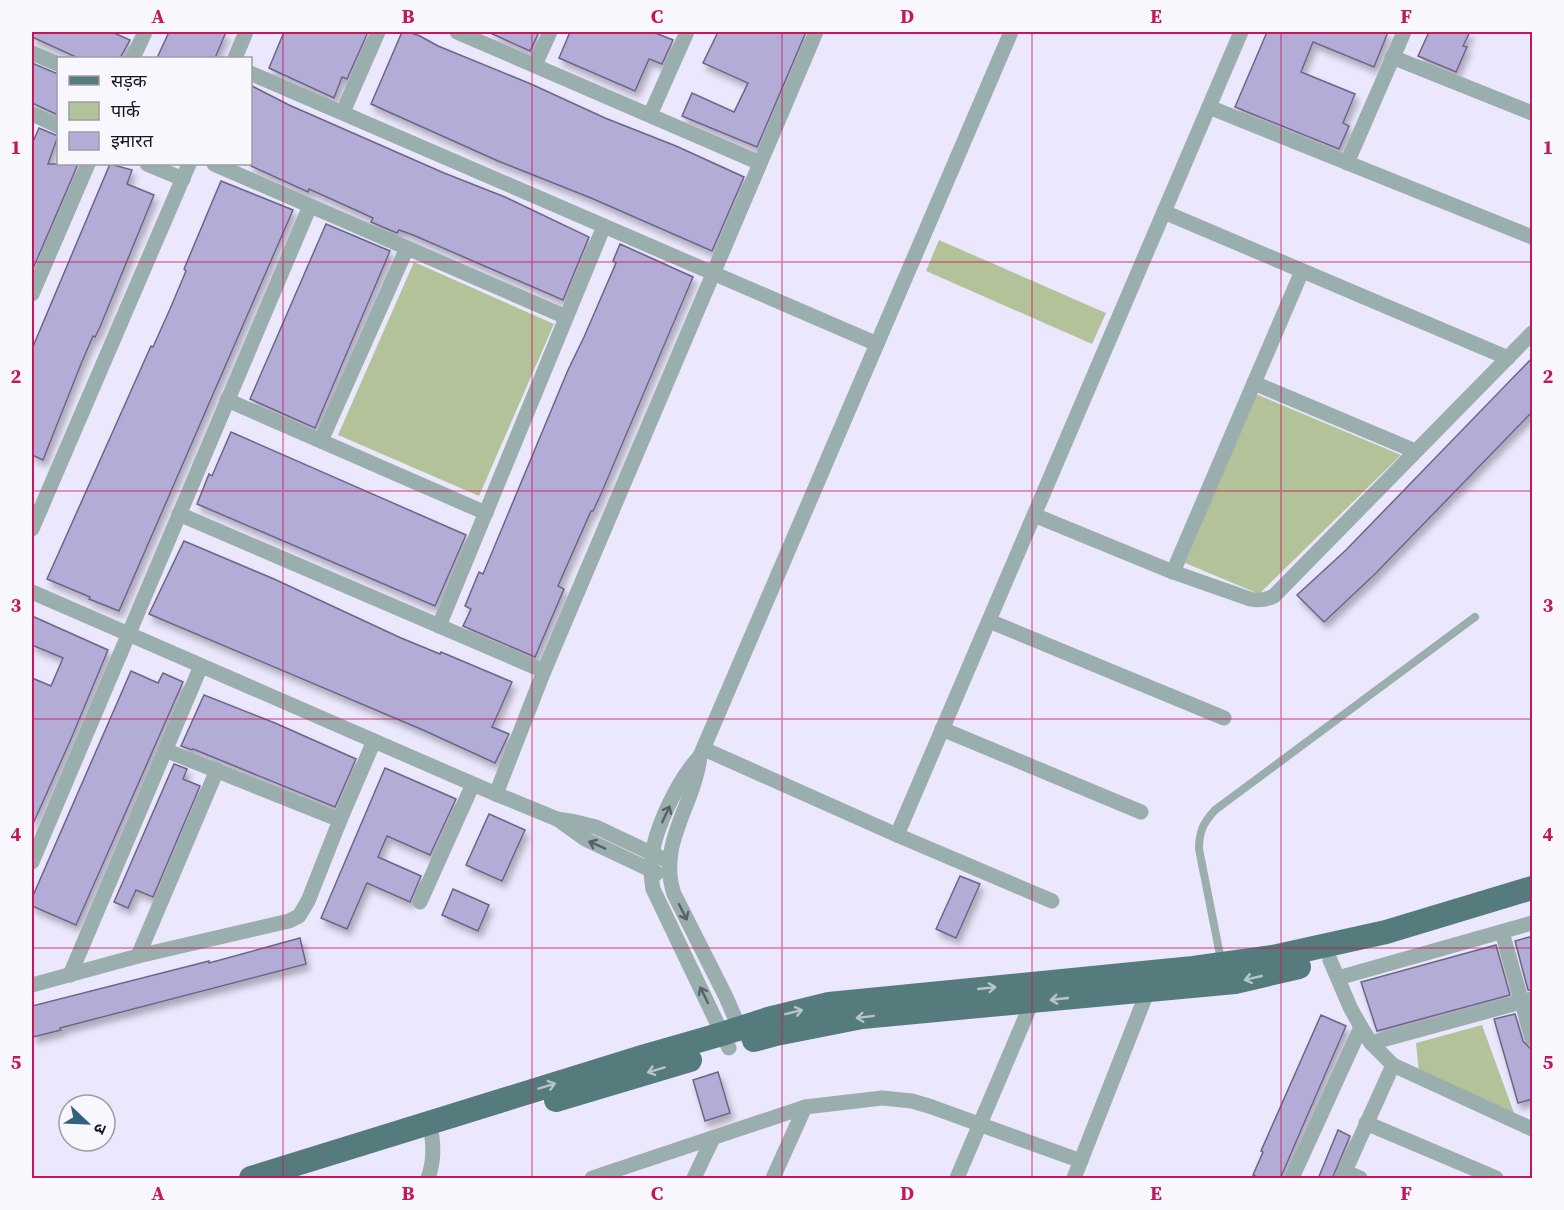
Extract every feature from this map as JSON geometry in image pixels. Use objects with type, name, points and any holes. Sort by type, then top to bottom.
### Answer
[{"type":"main road","points":[[734,1038],[776,1034],[862,1017],[1032,1002],[1152,981],[1222,964],[1273,957],[1386,932],[1533,888]]},
{"type":"main road","points":[[251,1179],[431,1130],[734,1038],[829,1004],[1152,981],[1235,982],[1334,969],[1533,903]]},
{"type":"main road","points":[[301,1179],[431,1130]]},
{"type":"street","points":[[133,57],[143,32]]},
{"type":"street","points":[[235,57],[246,32]]},
{"type":"street","points":[[343,112],[378,32]]},
{"type":"street","points":[[457,32],[760,163]]},
{"type":"street","points":[[535,65],[550,32]]},
{"type":"street","points":[[650,115],[687,32]]},
{"type":"street","points":[[496,794],[544,671],[816,32]]},
{"type":"street","points":[[734,1038],[669,879],[672,843],[699,770],[702,753],[1011,32]]},
{"type":"street","points":[[897,835],[1241,32]]},
{"type":"street","points":[[1347,163],[1404,32]]},
{"type":"street","points":[[32,53],[57,64]]},
{"type":"street","points":[[1392,57],[1533,113]]},
{"type":"street","points":[[252,74],[878,344]]},
{"type":"street","points":[[1209,107],[1533,237]]},
{"type":"street","points":[[32,114],[57,126]]},
{"type":"street","points":[[32,294],[88,165]]},
{"type":"street","points":[[149,165],[183,179]]},
{"type":"street","points":[[32,529],[189,165]]},
{"type":"street","points":[[216,165],[566,317]]},
{"type":"street","points":[[32,862],[310,206]]},
{"type":"street","points":[[1164,212],[1508,358]]},
{"type":"street","points":[[439,626],[604,226]]},
{"type":"street","points":[[321,441],[407,248]]},
{"type":"street","points":[[1173,572],[1302,271]]},
{"type":"street","points":[[1034,515],[1173,572],[1250,599],[1260,601],[1274,596],[1415,450],[1533,333]]},
{"type":"street","points":[[1254,383],[1415,450]]},
{"type":"street","points":[[227,400],[486,513]]},
{"type":"street","points":[[179,514],[544,671]]},
{"type":"street","points":[[32,592],[557,819],[585,839],[652,861],[669,861]]},
{"type":"street","points":[[988,621],[1224,718]]},
{"type":"street","points":[[70,975],[201,666]]},
{"type":"street","points":[[942,729],[1141,812]]},
{"type":"street","points":[[32,985],[289,921],[299,916],[308,901],[374,741]]},
{"type":"street","points":[[165,750],[340,820]]},
{"type":"street","points":[[702,753],[1052,901]]},
{"type":"street","points":[[702,753],[687,771],[659,829],[652,861],[653,889],[734,1038]]},
{"type":"street","points":[[138,957],[217,770]]},
{"type":"street","points":[[420,903],[473,784]]},
{"type":"street","points":[[652,861],[669,879]]},
{"type":"street","points":[[1533,924],[1334,969],[1361,1027],[1371,1043],[1393,1065],[1533,1129]]},
{"type":"street","points":[[1502,932],[1527,1000],[1533,1038]]},
{"type":"street","points":[[1074,1179],[1152,981]]},
{"type":"street","points":[[1371,1043],[1527,1000]]},
{"type":"street","points":[[957,1179],[1032,1002]]},
{"type":"street","points":[[1292,1179],[1361,1027]]},
{"type":"street","points":[[1360,1179],[1344,1175],[1393,1065]]},
{"type":"street","points":[[592,1179],[805,1107],[882,1098],[932,1107],[1081,1161]]},
{"type":"street","points":[[773,1179],[805,1107]]},
{"type":"street","points":[[1366,1124],[1496,1179]]},
{"type":"street","points":[[431,1130],[432,1177]]},
{"type":"street","points":[[694,1179],[713,1138]]},
{"type":"lane","points":[[1222,964],[1198,849],[1199,835],[1204,822],[1215,810],[1475,617]]},
{"type":"green space","points":[[939,240],[1106,313],[1092,344],[926,271]]},
{"type":"green space","points":[[414,262],[554,324],[479,496],[338,435]]},
{"type":"green space","points":[[1256,394],[1401,455],[1259,594],[1185,563]]},
{"type":"green space","points":[[1482,1025],[1514,1113],[1419,1073],[1416,1043]]},
{"type":"building","points":[[32,32],[112,32],[130,40],[121,57],[76,57],[32,37]]},
{"type":"building","points":[[169,32],[226,32],[215,57],[157,57]]},
{"type":"building","points":[[284,32],[368,32],[347,79],[342,77],[334,98],[269,68]]},
{"type":"building","points":[[402,32],[420,36],[438,46],[744,177],[712,251],[591,198],[498,161],[371,104]]},
{"type":"building","points":[[488,32],[539,32],[530,51]]},
{"type":"building","points":[[570,32],[653,32],[673,40],[662,64],[649,59],[635,91],[559,58]]},
{"type":"building","points":[[718,32],[806,32],[757,147],[682,116],[692,93],[734,112],[748,83],[703,63]]},
{"type":"building","points":[[1267,32],[1388,32],[1374,67],[1313,42],[1301,72],[1355,94],[1343,123],[1349,126],[1339,149],[1235,107]]},
{"type":"building","points":[[1429,32],[1470,32],[1463,46],[1467,47],[1456,72],[1418,56]]},
{"type":"building","points":[[32,63],[57,74],[57,115],[32,103]]},
{"type":"building","points":[[252,86],[289,105],[444,173],[505,197],[589,237],[563,300],[413,235],[399,230],[397,233],[371,222],[373,218],[251,166]]},
{"type":"building","points":[[39,128],[57,136],[48,164],[78,165],[32,271],[32,144]]},
{"type":"building","points":[[110,165],[132,170],[127,184],[154,195],[100,327],[95,337],[93,336],[81,364],[43,460],[32,455],[32,349]]},
{"type":"building","points":[[221,181],[293,210],[119,611],[47,579],[151,346],[153,347],[170,309]]},
{"type":"building","points":[[326,224],[390,251],[315,428],[250,399]]},
{"type":"building","points":[[620,244],[693,277],[601,494],[591,511],[558,586],[564,589],[535,657],[463,626],[471,609],[465,606],[479,572],[483,574],[568,370],[616,263],[613,261]]},
{"type":"building","points":[[1533,357],[1533,411],[1375,574],[1324,622],[1297,595],[1346,550]]},
{"type":"building","points":[[231,432],[466,535],[435,606],[197,504],[209,474],[212,476]]},
{"type":"building","points":[[184,541],[274,579],[401,638],[512,682],[492,727],[509,734],[495,763],[423,730],[149,614]]},
{"type":"building","points":[[32,616],[108,650],[32,826],[32,678],[51,686],[63,658],[32,645]]},
{"type":"building","points":[[131,671],[158,683],[163,673],[183,682],[76,925],[32,906],[32,898]]},
{"type":"building","points":[[204,695],[356,759],[335,807],[181,746]]},
{"type":"building","points":[[174,764],[187,769],[183,779],[200,786],[153,897],[136,890],[128,908],[114,902]]},
{"type":"building","points":[[385,768],[456,799],[430,855],[387,836],[378,857],[421,876],[410,902],[367,883],[347,929],[321,918]]},
{"type":"building","points":[[489,814],[525,830],[502,881],[466,865]]},
{"type":"building","points":[[960,876],[980,884],[956,938],[936,929]]},
{"type":"building","points":[[453,889],[489,905],[478,931],[442,915]]},
{"type":"building","points":[[1533,936],[1533,990],[1528,990],[1515,941]]},
{"type":"building","points":[[300,938],[306,964],[33,1037],[32,1006],[209,961],[209,963]]},
{"type":"building","points":[[1496,945],[1510,995],[1377,1031],[1361,982]]},
{"type":"building","points":[[1515,1014],[1523,1041],[1533,1055],[1533,1099],[1518,1103],[1494,1019]]},
{"type":"building","points":[[1321,1015],[1346,1026],[1280,1179],[1261,1179],[1253,1175],[1263,1152],[1261,1151]]},
{"type":"building","points":[[718,1072],[730,1113],[705,1121],[693,1080]]},
{"type":"building","points":[[1338,1130],[1350,1136],[1332,1179],[1318,1179]]}]
